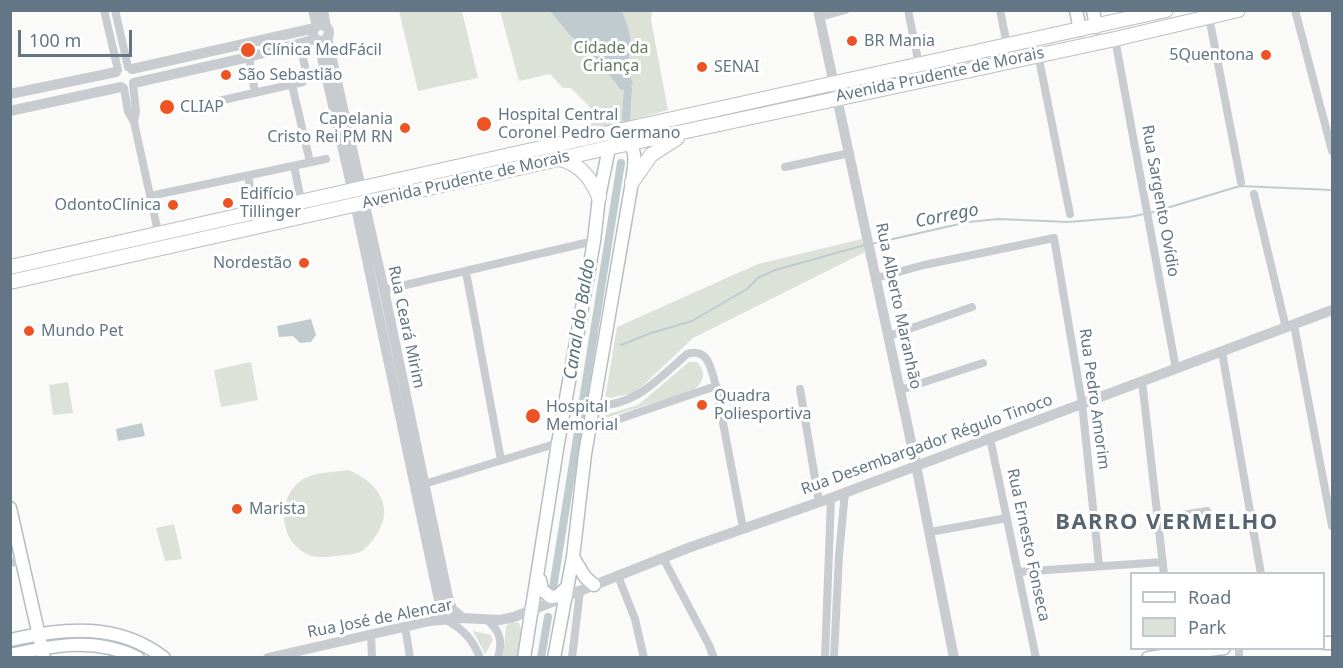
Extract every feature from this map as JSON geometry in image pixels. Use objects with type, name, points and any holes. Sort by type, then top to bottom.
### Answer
[{"type":"main road","points":[[1080,30],[1078,10],[1085,10]]},
{"type":"main road","points":[[1093,10],[1096,27]]},
{"type":"main road","name":"Avenida Prudente de Morais","points":[[10,282],[609,148],[626,141],[698,128],[918,65],[1166,10]]},
{"type":"main road","name":"Avenida Prudente de Morais","points":[[10,267],[255,210],[452,170],[666,121],[1038,54],[1115,39],[1238,10]]},
{"type":"main road","points":[[626,141],[666,121]]},
{"type":"main road","points":[[633,182],[647,159],[659,147],[698,128]]},
{"type":"main road","points":[[554,657],[573,557],[580,484],[633,182],[634,153],[626,141],[613,135],[600,135]]},
{"type":"main road","points":[[525,657],[558,442],[609,148]]},
{"type":"main road","points":[[560,159],[573,163],[584,171],[599,197]]},
{"type":"main road","points":[[417,191],[446,178],[452,170]]},
{"type":"main road","points":[[213,220],[216,235]]},
{"type":"main road","points":[[105,245],[108,260]]},
{"type":"main road","points":[[10,508],[16,563],[42,653]]},
{"type":"main road","points":[[573,557],[585,577],[594,585]]},
{"type":"main road","points":[[539,570],[540,586],[548,596],[558,596],[567,591]]},
{"type":"main road","points":[[10,640],[38,634],[77,630],[112,633],[140,642],[164,657]]},
{"type":"main road","points":[[10,655],[42,653],[74,644],[109,647],[138,657]]},
{"type":"main road","points":[[1148,657],[1205,650]]},
{"type":"street","points":[[104,10],[124,69],[136,77],[128,86],[128,112],[134,122],[158,232]]},
{"type":"street","points":[[115,10],[124,69],[116,82],[128,86]]},
{"type":"street","name":"Rua Ceará Mirim","points":[[313,10],[357,188],[420,486],[449,603],[463,618]]},
{"type":"street","name":"Rua Ceará Mirim","points":[[320,33],[322,10]]},
{"type":"street","points":[[819,14],[845,10]]},
{"type":"street","points":[[908,10],[918,65]]},
{"type":"street","points":[[1000,10],[1007,45]]},
{"type":"street","points":[[1295,10],[1332,152]]},
{"type":"street","name":"Rua Alberto Maranhão","points":[[819,14],[889,336],[954,657]]},
{"type":"street","points":[[1209,17],[1241,182]]},
{"type":"street","points":[[10,94],[124,69],[320,33]]},
{"type":"street","points":[[10,111],[249,57],[300,44],[320,33]]},
{"type":"street","name":"Rua Sargento Ovídio","points":[[1115,39],[1176,369]]},
{"type":"street","points":[[214,102],[303,82],[307,79],[300,44]]},
{"type":"street","points":[[1038,54],[1070,214]]},
{"type":"street","points":[[249,57],[255,93]]},
{"type":"street","points":[[292,85],[310,162]]},
{"type":"street","points":[[28,91],[31,106]]},
{"type":"street","points":[[785,167],[850,153]]},
{"type":"street","points":[[150,196],[326,159]]},
{"type":"street","points":[[294,166],[301,200]]},
{"type":"street","points":[[248,176],[255,210]]},
{"type":"street","points":[[1254,194],[1290,326],[1332,526]]},
{"type":"street","name":"Rua Ceará Mirim","points":[[360,203],[384,290],[443,619]]},
{"type":"street","name":"Rua Pedro Amorim","points":[[876,278],[924,265],[1054,238],[1082,403],[1099,565]]},
{"type":"street","points":[[384,290],[594,241]]},
{"type":"street","points":[[466,272],[501,460]]},
{"type":"street","points":[[889,336],[972,307]]},
{"type":"street","name":"Rua Desembargador Régulo Tinoco","points":[[533,610],[567,591],[580,591],[743,528],[831,498],[1332,310]]},
{"type":"street","points":[[594,406],[617,404],[635,398],[687,354],[695,351],[701,354],[706,359],[716,386],[743,528]]},
{"type":"street","points":[[1222,352],[1261,572]]},
{"type":"street","points":[[900,390],[983,363]]},
{"type":"street","points":[[1142,381],[1164,572]]},
{"type":"street","points":[[590,429],[716,386]]},
{"type":"street","points":[[800,390],[819,502]]},
{"type":"street","name":"Rua Ernesto Fonseca","points":[[990,438],[1036,657]]},
{"type":"street","points":[[420,486],[558,442]]},
{"type":"street","points":[[834,657],[845,492]]},
{"type":"street","points":[[825,657],[831,498]]},
{"type":"street","points":[[1158,519],[1207,511]]},
{"type":"street","points":[[930,532],[1007,518]]},
{"type":"street","points":[[828,555],[839,555]]},
{"type":"street","points":[[663,558],[710,645],[714,657]]},
{"type":"street","points":[[1018,572],[1163,562]]},
{"type":"street","points":[[618,576],[635,619],[644,657]]},
{"type":"street","points":[[572,657],[580,591]]},
{"type":"street","name":"Rua José de Alencar","points":[[268,657],[443,619],[506,619],[533,610]]},
{"type":"street","points":[[443,619],[464,631],[480,657],[499,656],[501,637],[486,619]]},
{"type":"street","points":[[405,626],[410,657]]},
{"type":"street","points":[[370,634],[372,657]]},
{"type":"street","points":[[825,642],[835,642]]},
{"type":"green space","points":[[399,11],[462,11],[478,78],[418,91]]},
{"type":"green space","name":"Cidade da Criança","points":[[500,11],[652,11],[651,20],[668,110],[628,121],[629,125],[591,131],[589,106],[571,88],[563,88],[550,74],[519,81]]},
{"type":"green space","points":[[862,239],[865,252],[693,338],[635,393],[605,399],[617,327],[758,264]]},
{"type":"green space","points":[[251,362],[258,400],[221,407],[214,370]]},
{"type":"green space","points":[[689,362],[697,362],[703,373],[700,384],[693,391],[605,418],[605,415],[638,405]]},
{"type":"green space","points":[[68,382],[73,413],[53,415],[49,385]]},
{"type":"green space","points":[[348,470],[367,480],[380,495],[384,513],[377,534],[362,551],[349,555],[324,557],[305,553],[290,539],[286,530],[284,509],[287,499],[298,483],[307,477]]},
{"type":"green space","points":[[174,524],[182,559],[165,561],[156,528]]},
{"type":"green space","points":[[512,622],[519,623],[521,629],[517,657],[503,658],[506,626]]},
{"type":"green space","points":[[473,631],[491,635],[493,640],[485,654]]},
{"type":"shaded area","points":[[550,11],[622,11],[630,36],[628,66],[633,83],[628,89],[621,90],[598,60],[571,36]]},
{"type":"shaded area","points":[[311,319],[316,335],[311,342],[300,343],[293,336],[279,337],[277,326]]},
{"type":"shaded area","points":[[142,423],[145,436],[118,441],[116,429]]},
{"type":"waterway","name":"Canal do Baldo","points":[[626,118],[628,89]]},
{"type":"waterway","name":"Canal do Baldo","points":[[553,588],[621,163]]},
{"type":"waterway","name":"Corrego","points":[[1150,213],[1240,186],[1332,190]]},
{"type":"waterway","name":"Corrego","points":[[871,244],[968,222],[999,219],[1068,222],[1144,214]]},
{"type":"waterway","name":"Corrego","points":[[621,345],[692,321],[747,289],[758,278],[775,270],[865,245]]},
{"type":"waterway","name":"Canal do Baldo","points":[[541,658],[548,617]]},
{"type":"place","name":"BR Mania","points":[[852,41]]},
{"type":"place","name":"Clínica MedFácil","points":[[248,50]]},
{"type":"place","name":"5Quentona","points":[[1266,55]]},
{"type":"place","name":"SENAI","points":[[702,67]]},
{"type":"place","name":"São Sebastião","points":[[226,75]]},
{"type":"place","name":"CLIAP","points":[[167,107]]},
{"type":"place","name":"Hospital Central Coronel Pedro Germano","points":[[484,124]]},
{"type":"place","name":"Capelania Cristo Rei PM RN","points":[[405,128]]},
{"type":"place","name":"Edifício Tillinger","points":[[228,203]]},
{"type":"place","name":"OdontoClínica","points":[[173,205]]},
{"type":"place","name":"Nordestão","points":[[304,263]]},
{"type":"place","name":"Mundo Pet","points":[[29,331]]},
{"type":"place","name":"Quadra Poliesportiva","points":[[702,405]]},
{"type":"place","name":"Hospital Memorial","points":[[533,416]]},
{"type":"place","name":"Marista","points":[[237,509]]},
{"type":"district","name":"BARRO VERMELHO","points":[[1167,523]]}]
